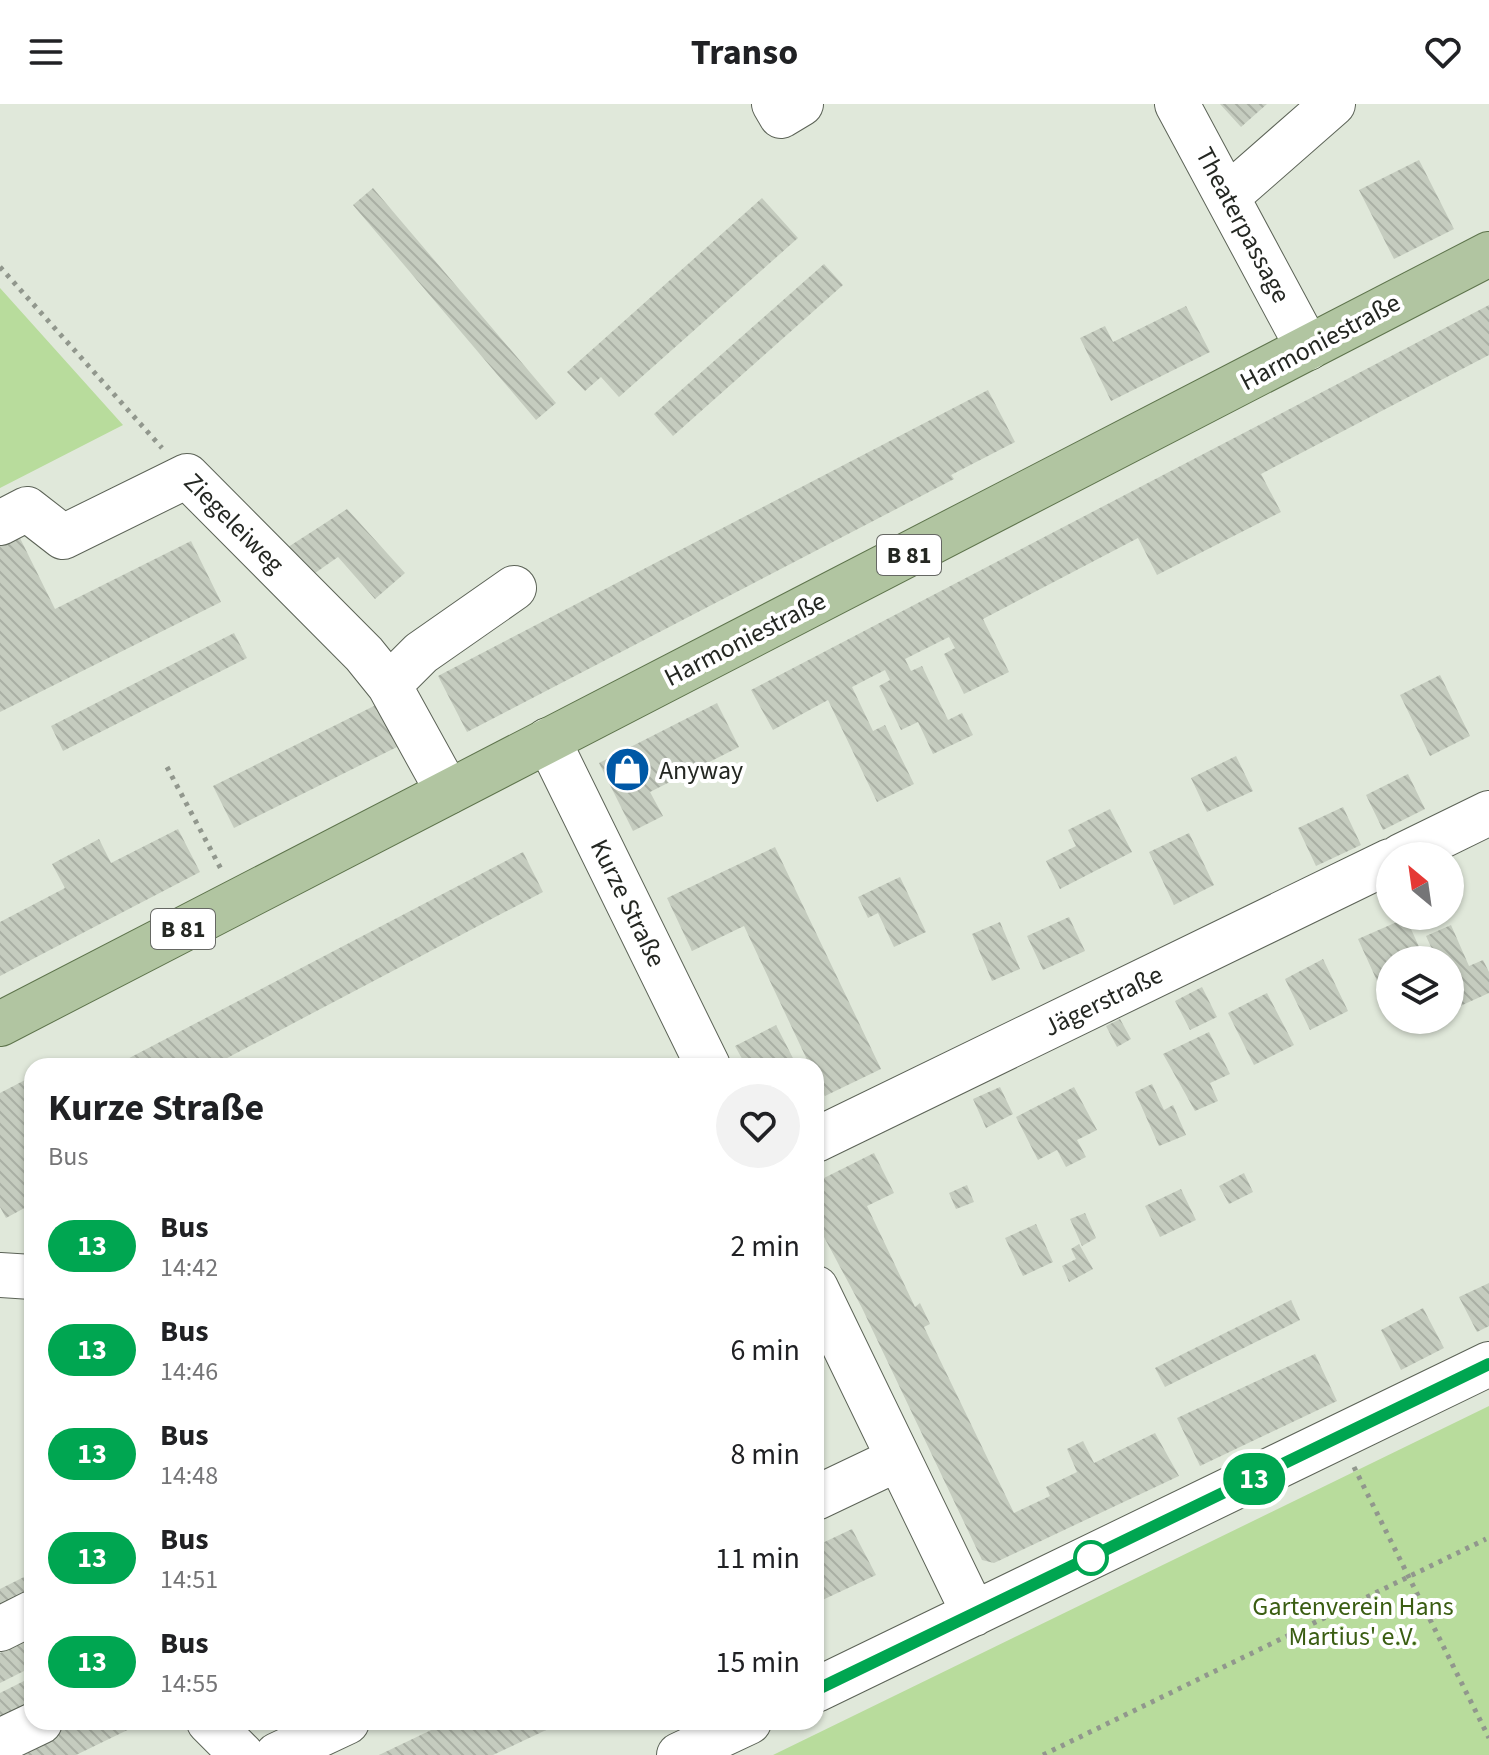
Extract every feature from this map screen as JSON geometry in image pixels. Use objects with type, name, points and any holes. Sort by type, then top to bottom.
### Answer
[{"type":"main road","name":"Harmoniestraße","points":[[0,1024],[1489,254]]},
{"type":"street","points":[[774,104],[781,116],[801,104]]},
{"type":"street","name":"Theaterpassage","points":[[1177,104],[1308,348]]},
{"type":"street","points":[[1228,196],[1333,104]]},
{"type":"street","points":[[0,523],[27,509],[63,537],[187,476]]},
{"type":"street","name":"Ziegeleiweg","points":[[187,476],[364,654],[389,685],[448,792]]},
{"type":"street","points":[[389,685],[421,653],[514,588]]},
{"type":"street","name":"Kurze Straße","points":[[548,740],[704,1058]]},
{"type":"street","points":[[1430,842],[1489,813]]},
{"type":"street","name":"Jägerstraße","points":[[824,1136],[1376,868]]},
{"type":"street","points":[[0,1275],[24,1276]]},
{"type":"street","points":[[824,1305],[974,1614]]},
{"type":"street","points":[[824,1686],[1489,1364]]},
{"type":"street","points":[[824,1494],[898,1459]]},
{"type":"street","points":[[0,1629],[24,1617]]},
{"type":"street","points":[[0,1741],[24,1730]]},
{"type":"street","points":[[217,1730],[242,1755]]},
{"type":"street","points":[[288,1741],[322,1730]]},
{"type":"street","points":[[679,1755],[732,1730]]},
{"type":"path","name":"Ziegeleiweg","points":[[0,267],[187,476]]},
{"type":"path","points":[[167,767],[237,901]]},
{"type":"path","points":[[1340,1436],[1407,1578],[1489,1738]]},
{"type":"path","points":[[1043,1755],[1486,1539]]},
{"type":"green space","points":[[0,288],[123,425],[0,488]]},
{"type":"green space","name":"Gartenverein Hans Martius' e.V.","points":[[1489,1406],[1489,1755],[773,1755]]},
{"type":"building","points":[[1220,104],[1267,104],[1241,127]]},
{"type":"building","points":[[1419,160],[1454,229],[1394,259],[1359,190]]},
{"type":"building","points":[[373,188],[556,403],[536,420],[353,205]]},
{"type":"building","points":[[762,198],[798,238],[619,397],[601,377],[585,391],[567,372]]},
{"type":"building","points":[[824,264],[843,285],[673,436],[654,414]]},
{"type":"building","points":[[1489,305],[1489,355],[1261,474],[1281,512],[1157,575],[1138,538],[983,619],[1009,672],[964,694],[944,654],[955,648],[949,637],[905,659],[911,671],[922,666],[948,720],[962,713],[973,735],[933,754],[918,722],[901,730],[879,686],[890,680],[885,670],[852,687],[873,731],[885,725],[914,784],[877,802],[828,700],[773,730],[751,690]]},
{"type":"building","points":[[1186,306],[1210,352],[1111,401],[1080,338],[1105,326],[1113,342]]},
{"type":"building","points":[[988,390],[1015,442],[951,475],[954,479],[467,732],[438,676]]},
{"type":"building","points":[[347,509],[405,573],[375,599],[338,557],[305,580],[282,551]]},
{"type":"building","points":[[17,532],[55,609],[191,541],[221,602],[0,712],[0,540]]},
{"type":"building","points":[[234,633],[247,658],[63,751],[51,726]]},
{"type":"building","points":[[1440,675],[1470,736],[1430,756],[1400,695]]},
{"type":"building","points":[[382,702],[403,744],[234,828],[213,786]]},
{"type":"building","points":[[717,703],[739,747],[650,792],[663,816],[633,831],[599,763]]},
{"type":"building","points":[[1236,756],[1253,791],[1207,812],[1191,778]]},
{"type":"building","points":[[1408,774],[1425,809],[1383,830],[1366,795]]},
{"type":"building","points":[[1343,807],[1361,845],[1316,866],[1298,828]]},
{"type":"building","points":[[1110,809],[1132,852],[1060,889],[1046,861],[1076,846],[1068,830]]},
{"type":"building","points":[[178,829],[200,872],[0,976],[0,922],[65,888],[52,864],[99,839],[111,863]]},
{"type":"building","points":[[1189,833],[1214,885],[1174,905],[1149,852]]},
{"type":"building","points":[[775,847],[881,1069],[825,1096],[824,1058],[806,1058],[744,926],[692,951],[667,898]]},
{"type":"building","points":[[523,852],[543,892],[227,1058],[129,1058]]},
{"type":"building","points":[[900,877],[926,932],[894,947],[878,913],[868,918],[858,897]]},
{"type":"building","points":[[1069,917],[1085,951],[1043,970],[1027,936]]},
{"type":"building","points":[[1000,922],[1020,969],[992,981],[972,934]]},
{"type":"building","points":[[1379,930],[1411,930],[1419,946],[1376,946],[1376,979],[1358,939]]},
{"type":"building","points":[[1440,930],[1453,930],[1460,946],[1431,946],[1426,936]]},
{"type":"building","points":[[1464,955],[1469,966],[1483,960],[1489,972],[1489,993],[1464,1004]]},
{"type":"building","points":[[1323,959],[1348,1011],[1310,1030],[1285,979]]},
{"type":"building","points":[[1202,987],[1217,1017],[1190,1030],[1175,1001]]},
{"type":"building","points":[[1267,993],[1294,1045],[1254,1065],[1228,1013]]},
{"type":"building","points":[[1120,1019],[1131,1039],[1117,1047],[1106,1026]]},
{"type":"building","points":[[776,1025],[793,1058],[742,1058],[735,1046]]},
{"type":"building","points":[[1209,1032],[1230,1074],[1210,1083],[1218,1101],[1195,1111],[1163,1054]]},
{"type":"building","points":[[24,1081],[24,1208],[6,1218],[0,1207],[0,1093]]},
{"type":"building","points":[[1152,1084],[1164,1110],[1173,1105],[1186,1135],[1159,1146],[1135,1092]]},
{"type":"building","points":[[1000,1087],[1013,1114],[986,1128],[973,1099]]},
{"type":"building","points":[[1074,1087],[1097,1130],[1077,1140],[1086,1157],[1066,1167],[1057,1150],[1038,1160],[1016,1117]]},
{"type":"building","points":[[874,1153],[894,1193],[867,1206],[915,1307],[920,1303],[930,1324],[924,1327],[1014,1513],[1050,1496],[1046,1487],[1077,1472],[1067,1449],[1083,1441],[1094,1463],[1155,1433],[1179,1476],[994,1563],[982,1560],[862,1308],[824,1237],[824,1178]]},
{"type":"building","points":[[1244,1173],[1253,1192],[1229,1204],[1219,1186]]},
{"type":"building","points":[[967,1185],[974,1202],[956,1209],[949,1193]]},
{"type":"building","points":[[1181,1189],[1196,1220],[1160,1237],[1145,1206]]},
{"type":"building","points":[[1085,1213],[1096,1238],[1082,1246],[1070,1219]]},
{"type":"building","points":[[1036,1224],[1053,1262],[1023,1276],[1005,1238]]},
{"type":"building","points":[[1079,1244],[1093,1269],[1069,1282],[1062,1266],[1076,1259],[1071,1249]]},
{"type":"building","points":[[1489,1283],[1489,1326],[1477,1332],[1459,1297]]},
{"type":"building","points":[[1291,1300],[1300,1320],[1165,1387],[1155,1368]]},
{"type":"building","points":[[1423,1308],[1444,1348],[1401,1370],[1381,1330]]},
{"type":"building","points":[[1315,1354],[1337,1401],[1200,1466],[1177,1418]]},
{"type":"building","points":[[852,1529],[876,1575],[824,1599],[824,1542]]},
{"type":"building","points":[[24,1577],[24,1604],[0,1616],[0,1589]]},
{"type":"building","points":[[24,1641],[24,1671],[0,1683],[0,1653]]},
{"type":"building","points":[[24,1681],[24,1713],[0,1725],[0,1693]]},
{"type":"building","points":[[58,1730],[128,1730],[76,1755],[6,1755]]},
{"type":"building","points":[[431,1730],[546,1730],[493,1755],[379,1755]]},
{"type":"bus line","name":"13","points":[[824,1686],[1489,1364]]},
{"type":"place","name":"Anyway","points":[[628,770]]}]
